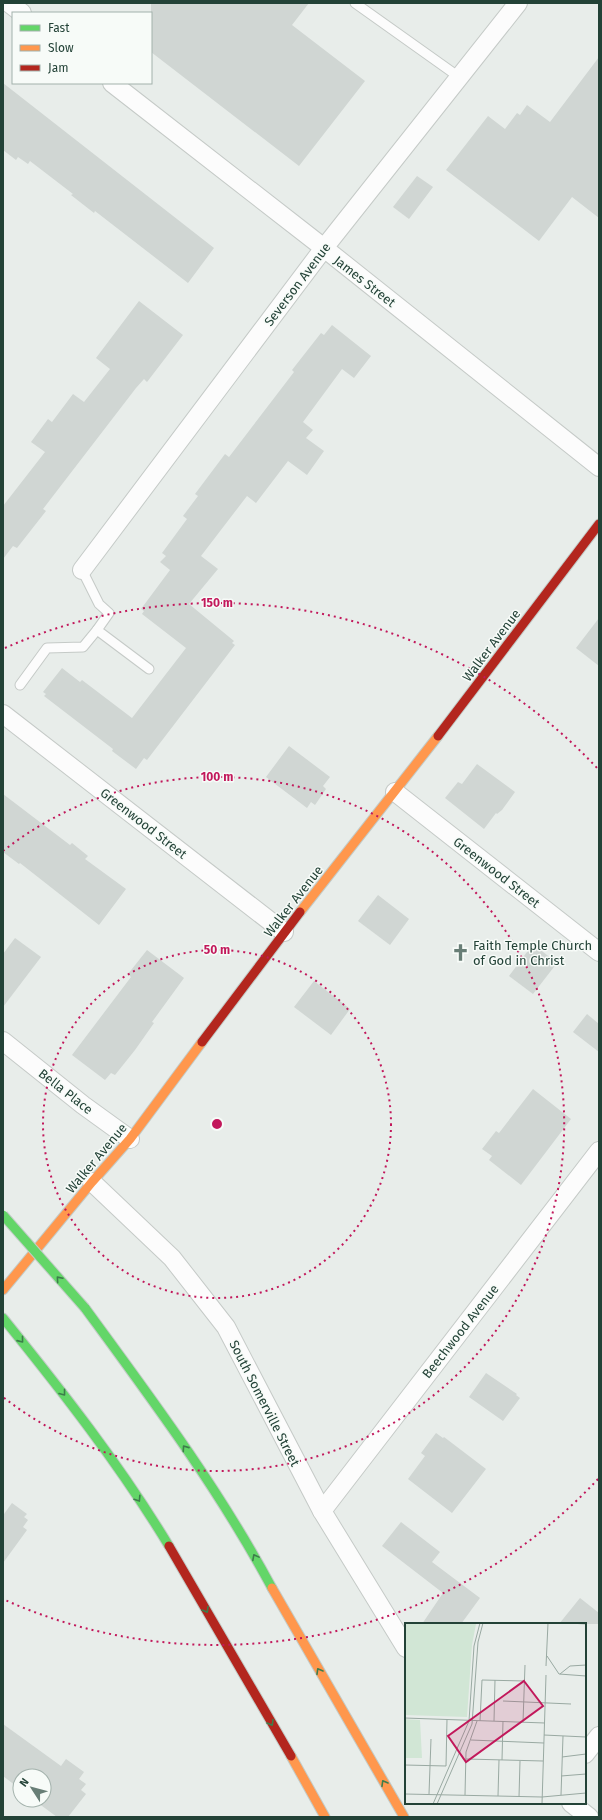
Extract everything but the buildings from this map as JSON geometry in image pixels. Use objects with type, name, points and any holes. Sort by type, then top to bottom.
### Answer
[{"type":"main road","name":"Walker Avenue","points":[[3,1290],[92,1182],[130,1139],[284,932],[395,792],[599,524]]},
{"type":"main road","points":[[3,1215],[85,1308],[198,1466],[248,1545],[289,1619],[404,1817]]},
{"type":"main road","points":[[3,1318],[39,1362],[108,1454],[166,1542],[325,1817]]},
{"type":"street","name":"Severson Avenue","points":[[82,570],[324,248],[518,3]]},
{"type":"street","name":"James Street","points":[[113,84],[324,248],[599,467]]},
{"type":"street","name":"Greenwood Street","points":[[3,714],[284,932]]},
{"type":"street","name":"Greenwood Street","points":[[395,792],[599,952]]},
{"type":"street","name":"Bella Place","points":[[3,1041],[83,1105],[130,1139]]},
{"type":"street","name":"Beechwood Avenue","points":[[322,1511],[599,1151]]},
{"type":"street","name":"South Somerville Street","points":[[92,1182],[172,1258],[226,1327],[322,1511],[405,1646]]},
{"type":"street","points":[[586,1753],[599,1736]]},
{"type":"street","points":[[572,1804],[589,1817]]},
{"type":"lane","points":[[355,3],[459,77]]},
{"type":"lane","points":[[20,685],[47,648],[83,647],[109,613],[99,604],[82,570]]},
{"type":"lane","points":[[97,630],[149,669]]},
{"type":"traffic: fast","points":[[3,1215],[85,1308]]},
{"type":"traffic: fast","points":[[85,1308],[159,1410],[207,1480],[230,1515],[272,1588]]},
{"type":"traffic: fast","points":[[3,1318],[90,1429],[131,1486],[169,1546]]},
{"type":"traffic: slow","points":[[300,912],[438,736]]},
{"type":"traffic: slow","points":[[3,1290],[92,1182],[130,1139],[202,1042]]},
{"type":"traffic: slow","points":[[272,1588],[404,1817]]},
{"type":"traffic: slow","points":[[291,1756],[325,1817]]},
{"type":"traffic: jam","points":[[438,736],[599,524]]},
{"type":"traffic: jam","points":[[202,1042],[300,912]]},
{"type":"traffic: jam","points":[[169,1546],[291,1756]]},
{"type":"place","name":"Faith Temple Church of God in Christ","points":[[460,952]]}]
